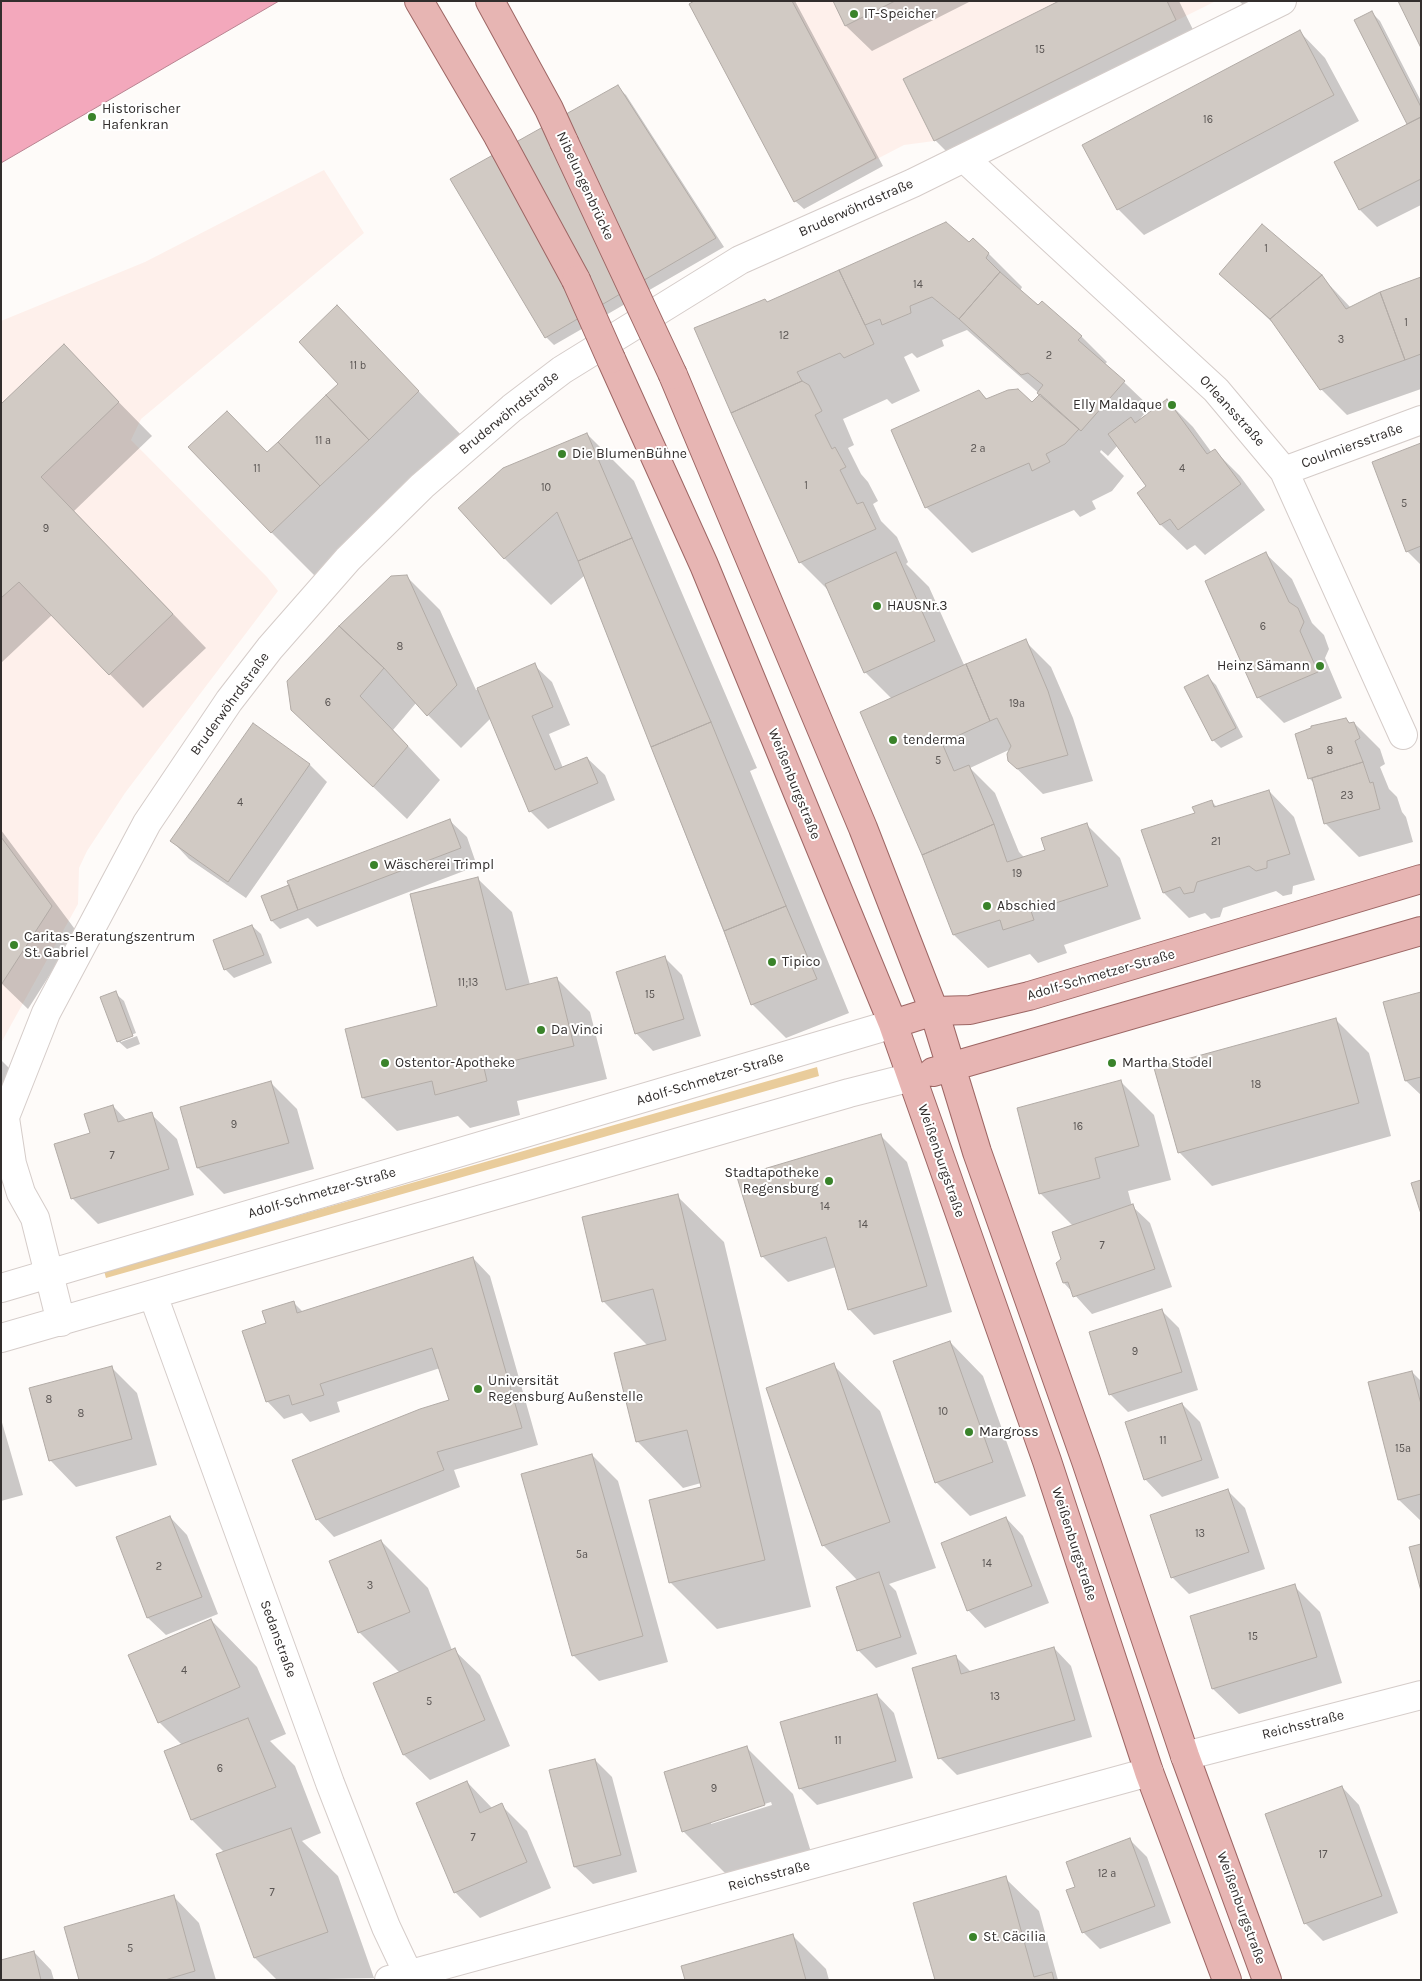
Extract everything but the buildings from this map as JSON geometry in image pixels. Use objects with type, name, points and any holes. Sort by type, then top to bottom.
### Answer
[{"type":"main road","name":"Weißenburgstraße","points":[[419,1],[498,136],[571,272],[704,565],[893,1024],[1053,1478],[1149,1772],[1227,1980]]},
{"type":"main road","name":"Nibelungenbrücke","points":[[490,1],[549,109],[673,375]]},
{"type":"main road","name":"Weißenburgstraße","points":[[673,375],[863,828],[934,1011],[976,1152],[1086,1462],[1185,1756],[1267,1980]]},
{"type":"main road","name":"Adolf-Schmetzer-Straße","points":[[893,1024],[934,1011],[970,1010],[1029,996],[1421,879]]},
{"type":"main road","points":[[912,1077],[1421,931]]},
{"type":"street","name":"Bruderwöhrdstraße","points":[[61,1322],[35,1218],[21,1193],[3,1123],[46,1013],[147,823],[229,701],[270,648],[348,559],[422,486],[512,408],[562,370],[740,260],[964,158],[1282,1]]},
{"type":"street","name":"Orleansstraße","points":[[964,158],[1216,390],[1284,471],[1403,735]]},
{"type":"street","name":"Coulmiersstraße","points":[[1284,471],[1421,420]]},
{"type":"street","name":"Adolf-Schmetzer-Straße","points":[[1,1288],[893,1024]]},
{"type":"street","points":[[1,1338],[686,1140],[912,1077]]},
{"type":"street","name":"Sedanstraße","points":[[153,1295],[330,1783],[386,1927],[403,1978]]},
{"type":"street","name":"Reichsstraße","points":[[1185,1756],[1421,1695]]},
{"type":"street","name":"Reichsstraße","points":[[403,1978],[1149,1772]]},
{"type":"shaded area","points":[[1,1],[279,1],[1,163]]},
{"type":"shaded area","points":[[694,1],[1216,1],[934,141],[904,145],[794,202],[689,4]]},
{"type":"shaded area","points":[[324,170],[364,233],[141,419],[131,440],[267,577],[278,591],[125,793],[87,851],[79,868],[78,904],[1,1043],[1,321],[145,262]]},
{"type":"shaded area","points":[[817,1067],[819,1076],[106,1278],[104,1271]]},
{"type":"place","name":"IT-Speicher","points":[[854,14]]},
{"type":"place","name":"Historischer Hafenkran","points":[[92,117]]},
{"type":"place","name":"Elly Maldaque","points":[[1172,405]]},
{"type":"place","name":"Die BlumenBühne","points":[[562,454]]},
{"type":"place","name":"HAUSNr.3","points":[[877,606]]},
{"type":"place","name":"Heinz Sämann","points":[[1320,666]]},
{"type":"place","name":"tenderma","points":[[893,740]]},
{"type":"place","name":"Wäscherei Trimpl","points":[[374,865]]},
{"type":"place","name":"Abschied","points":[[987,906]]},
{"type":"place","name":"Caritas-Beratungszentrum St. Gabriel","points":[[14,945]]},
{"type":"place","name":"Tipico","points":[[772,962]]},
{"type":"place","name":"Da Vinci","points":[[541,1030]]},
{"type":"place","name":"Ostentor-Apotheke","points":[[385,1063]]},
{"type":"place","name":"Martha Stodel","points":[[1112,1063]]},
{"type":"place","name":"Stadtapotheke Regensburg","points":[[829,1181]]},
{"type":"place","name":"Universität Regensburg Außenstelle","points":[[478,1389]]},
{"type":"place","name":"Margross","points":[[969,1432]]},
{"type":"place","name":"St. Cäcilia","points":[[973,1937]]}]
